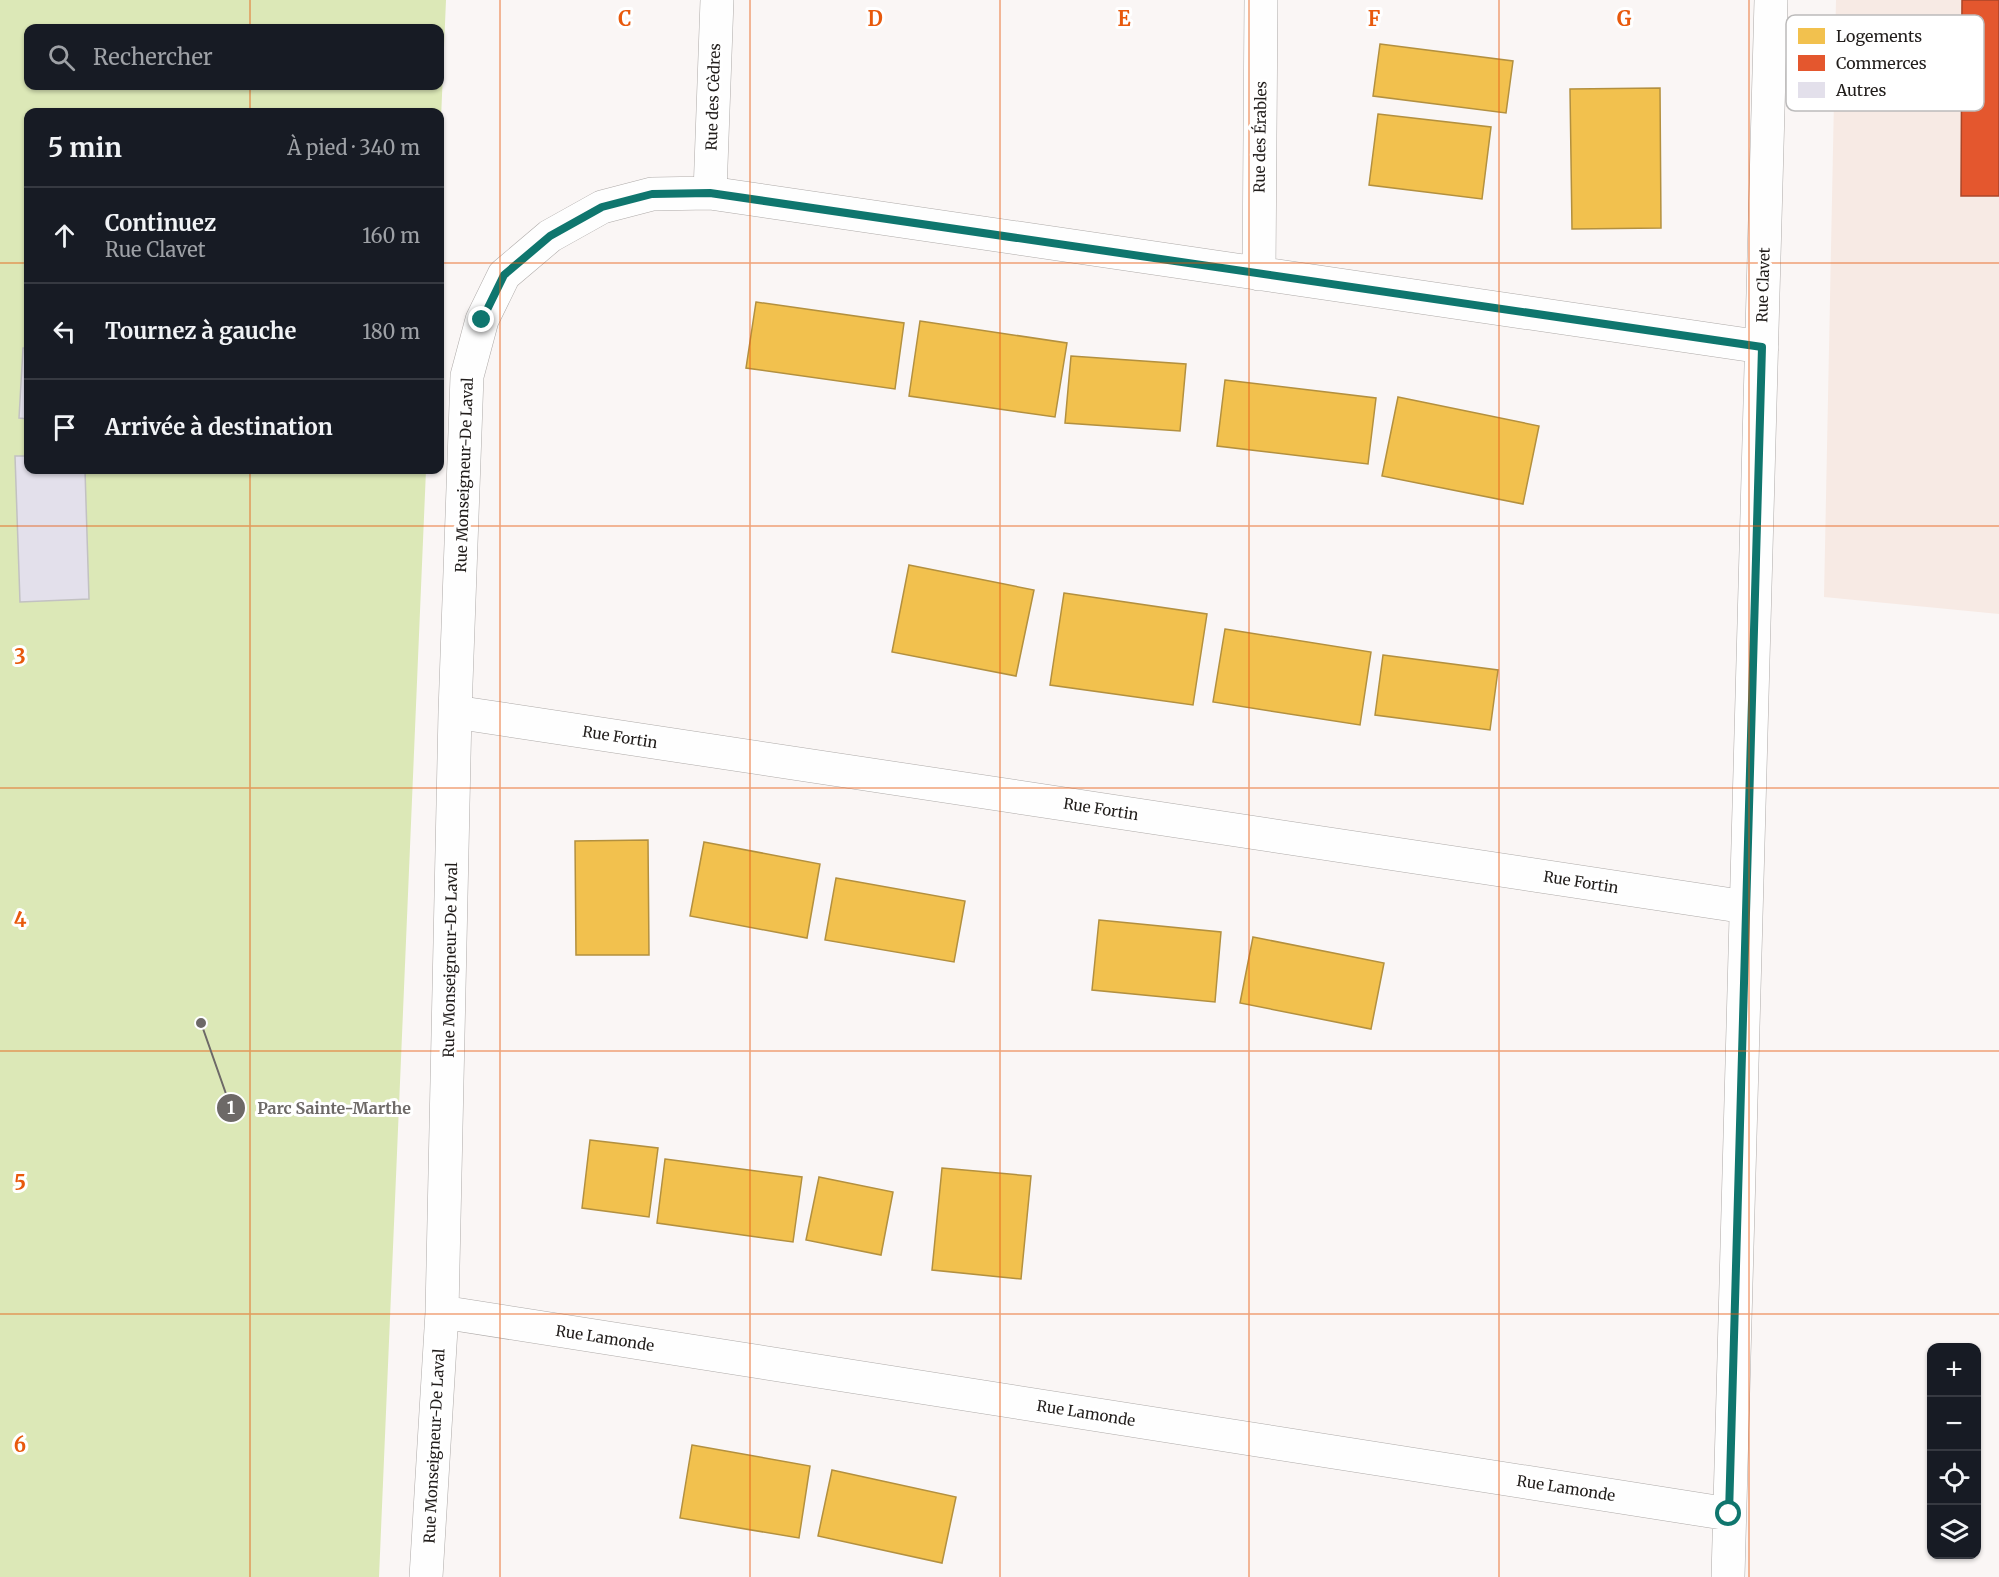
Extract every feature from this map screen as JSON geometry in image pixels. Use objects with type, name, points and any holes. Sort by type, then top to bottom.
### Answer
[{"type":"street","name":"Rue des Cèdres","points":[[710,193],[717,0]]},
{"type":"street","name":"Rue des Érables","points":[[1258,274],[1261,0]]},
{"type":"street","name":"Rue Clavet","points":[[1728,1577],[1771,0]]},
{"type":"street","name":"Rue Monseigneur-De Laval","points":[[426,1577],[442,1312],[455,712],[467,376],[482,320],[504,275],[550,236],[602,207],[652,194],[710,193],[1762,347]]},
{"type":"street","name":"Rue Fortin","points":[[455,712],[1746,907]]},
{"type":"street","name":"Rue Lamonde","points":[[442,1312],[1729,1514]]},
{"type":"shaded area","points":[[1836,0],[1999,0],[1999,614],[1824,597],[1834,111],[1984,111],[1984,15],[1836,15]]},
{"type":"green space","points":[[0,0],[446,0],[444,48],[444,24],[24,24],[24,90],[442,90],[441,108],[24,108],[24,474],[426,474],[379,1577],[0,1577]]},
{"type":"building: Logements","points":[[1380,44],[1513,61],[1506,113],[1373,96]]},
{"type":"building: Logements","points":[[1660,88],[1661,228],[1572,229],[1570,89]]},
{"type":"building: Logements","points":[[1378,114],[1491,127],[1482,199],[1369,185]]},
{"type":"building: Logements","points":[[756,302],[904,323],[895,389],[746,368]]},
{"type":"building: Logements","points":[[920,321],[1067,343],[1055,417],[909,396]]},
{"type":"building: Logements","points":[[1071,356],[1186,364],[1180,431],[1065,423]]},
{"type":"building: Logements","points":[[1225,380],[1376,398],[1368,464],[1217,446]]},
{"type":"building: Logements","points":[[1398,397],[1539,426],[1523,504],[1382,476]]},
{"type":"building: Logements","points":[[909,565],[1034,590],[1016,676],[892,652]]},
{"type":"building: Logements","points":[[1064,593],[1207,614],[1193,705],[1050,685]]},
{"type":"building: Logements","points":[[1225,629],[1371,652],[1360,725],[1213,702]]},
{"type":"building: Logements","points":[[1383,655],[1498,670],[1490,730],[1375,715]]},
{"type":"building: Logements","points":[[648,840],[649,955],[576,955],[575,841]]},
{"type":"building: Logements","points":[[704,842],[820,864],[807,938],[690,916]]},
{"type":"building: Logements","points":[[836,878],[965,901],[954,962],[825,940]]},
{"type":"building: Logements","points":[[1099,920],[1221,932],[1215,1002],[1092,990]]},
{"type":"building: Logements","points":[[1253,937],[1384,963],[1371,1029],[1240,1003]]},
{"type":"building: Logements","points":[[590,1140],[658,1148],[649,1217],[582,1208]]},
{"type":"building: Logements","points":[[665,1159],[802,1177],[793,1242],[657,1223]]},
{"type":"building: Logements","points":[[942,1168],[1031,1176],[1021,1279],[932,1270]]},
{"type":"building: Logements","points":[[819,1177],[893,1192],[881,1255],[806,1240]]},
{"type":"building: Logements","points":[[692,1445],[810,1466],[799,1538],[680,1518]]},
{"type":"building: Logements","points":[[832,1470],[956,1497],[942,1563],[818,1536]]},
{"type":"building: Commerces","points":[[1962,0],[1999,0],[1999,196],[1961,196],[1961,111],[1984,111],[1984,15],[1962,15]]},
{"type":"building: Autres","points":[[23,348],[24,348],[24,419],[19,418]]},
{"type":"building: Autres","points":[[15,456],[24,456],[24,474],[85,474],[89,599],[20,602]]},
{"type":"place","name":"Parc Sainte-Marthe","points":[[201,1023]]},
{"type":"route","points":[[482,320],[504,275],[550,236],[602,207],[652,194],[710,193],[1762,347],[1729,1514]]}]
